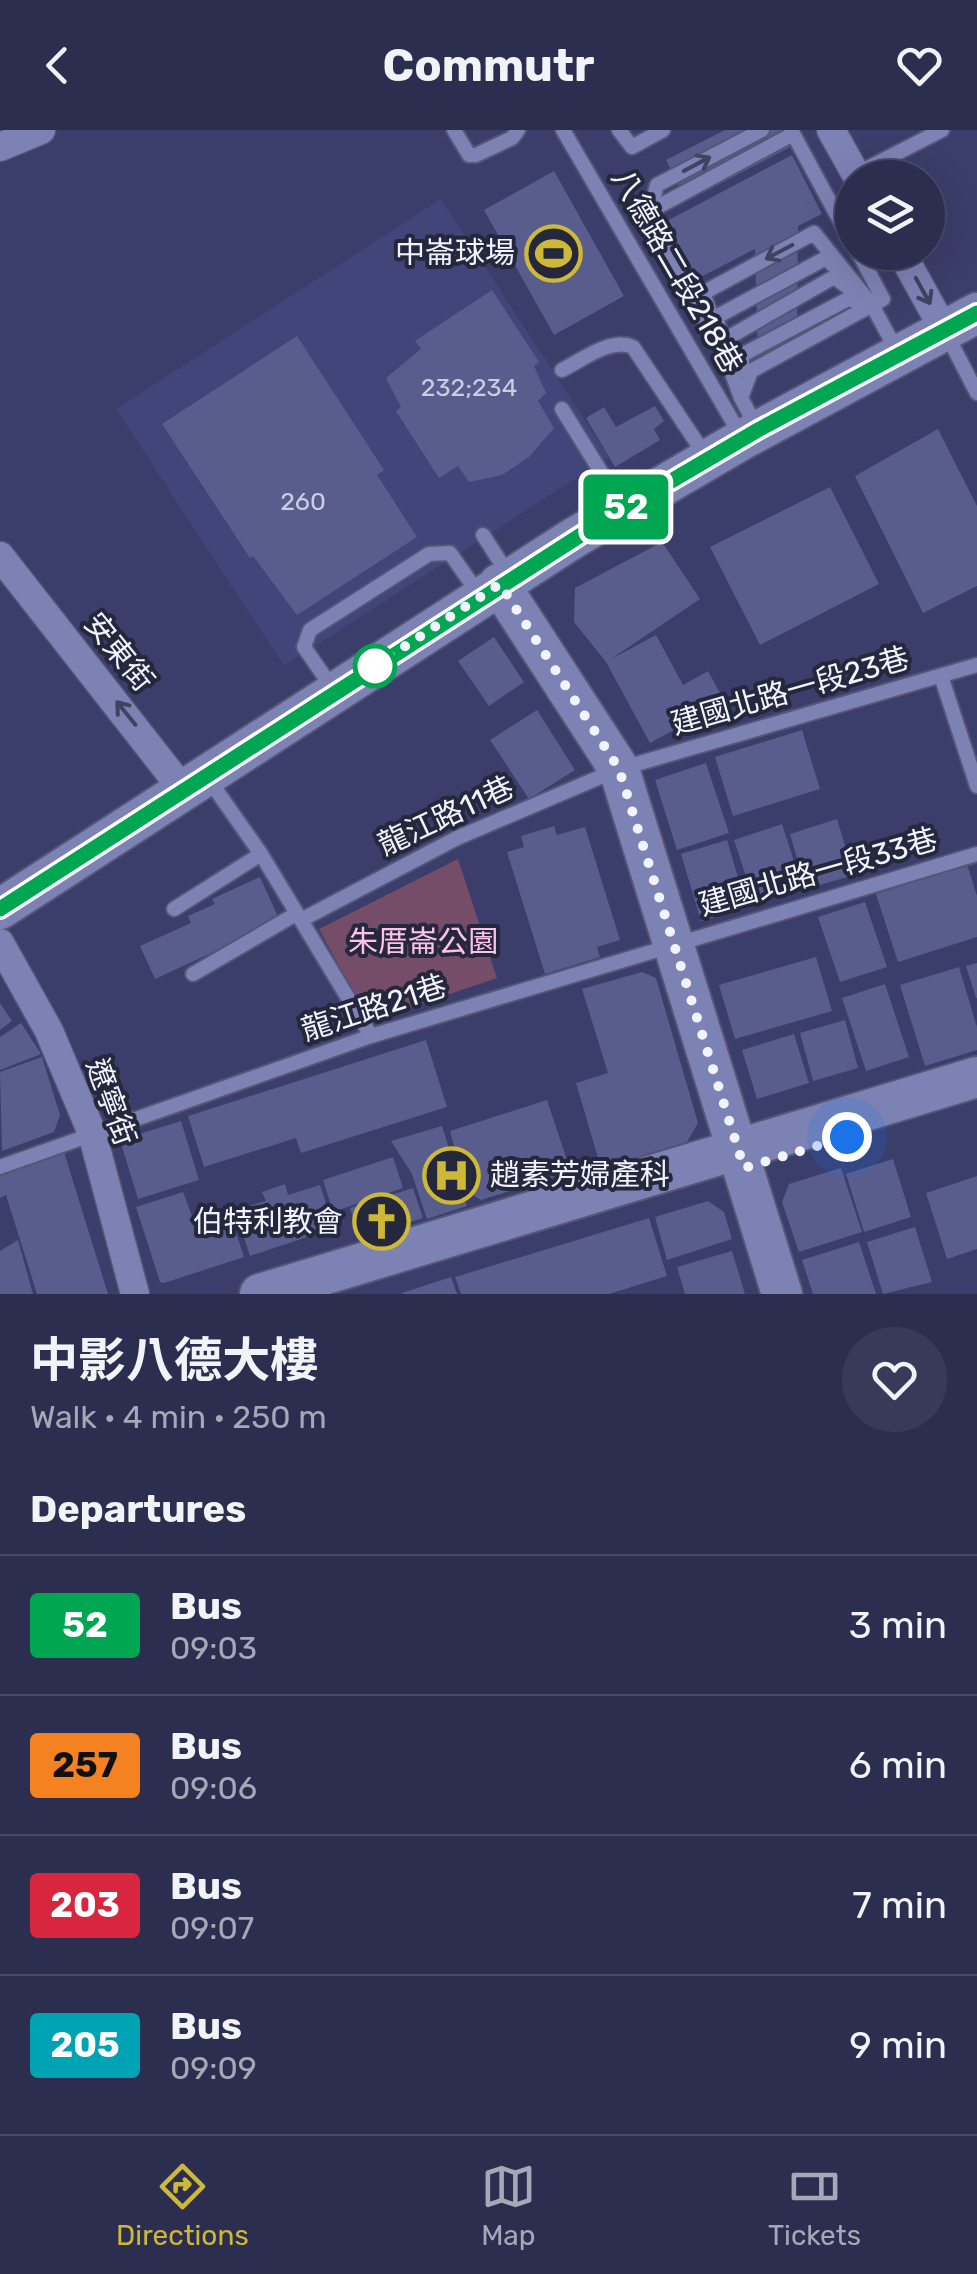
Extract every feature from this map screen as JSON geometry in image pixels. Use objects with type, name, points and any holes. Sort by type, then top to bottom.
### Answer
[{"type":"street","points":[[0,147],[41,130]]},
{"type":"street","points":[[831,130],[848,160]]},
{"type":"street","points":[[0,909],[497,586],[708,459],[747,422],[961,321],[917,270]]},
{"type":"street","name":"安東街","points":[[0,556],[195,784]]},
{"type":"street","points":[[497,586],[619,769],[782,1294]]},
{"type":"street","name":"遼寧街","points":[[0,943],[49,1031],[92,1133],[134,1294]]},
{"type":"street","points":[[327,1294],[741,1159],[977,1077]]},
{"type":"street","points":[[260,1294],[741,1159],[977,1098]]},
{"type":"lane","points":[[454,130],[469,154],[476,156],[512,138],[518,130]]},
{"type":"lane","name":"八德路二段218巷","points":[[563,130],[747,422]]},
{"type":"lane","points":[[618,130],[632,147],[663,130]]},
{"type":"lane","points":[[747,422],[650,211],[656,185],[762,130]]},
{"type":"lane","points":[[887,160],[942,130]]},
{"type":"lane","points":[[650,211],[792,132],[835,212]]},
{"type":"lane","points":[[747,422],[703,293],[814,233],[872,305],[898,354]]},
{"type":"lane","points":[[747,422],[716,318],[826,258],[872,305]]},
{"type":"lane","points":[[747,422],[751,370],[883,299],[868,270]]},
{"type":"lane","points":[[747,422],[730,336],[834,276],[872,305]]},
{"type":"lane","points":[[961,321],[977,393]]},
{"type":"lane","points":[[562,370],[612,344],[622,342],[633,347],[708,459]]},
{"type":"lane","points":[[562,409],[623,509]]},
{"type":"lane","points":[[483,535],[497,586]]},
{"type":"lane","points":[[334,692],[304,647],[310,630],[429,554],[450,553],[497,586]]},
{"type":"lane","name":"建國北路一段23巷","points":[[619,769],[977,666]]},
{"type":"lane","points":[[941,676],[977,786]]},
{"type":"lane","name":"龍江路11巷","points":[[193,974],[457,838],[619,769]]},
{"type":"lane","points":[[195,784],[261,854],[371,1036]]},
{"type":"lane","points":[[174,909],[261,854]]},
{"type":"lane","name":"建國北路一段33巷","points":[[675,942],[977,854]]},
{"type":"lane","name":"龍江路21巷","points":[[0,1166],[371,1036],[675,942]]},
{"type":"shaded area","points":[[441,199],[609,457],[284,666],[116,409]]},
{"type":"green space","name":"朱厝崙公園","points":[[458,859],[497,978],[369,1021],[319,929]]},
{"type":"building","points":[[725,130],[783,130],[792,146],[687,201],[666,160]]},
{"type":"building","points":[[792,155],[822,214],[798,226],[797,342],[758,364],[755,249],[691,282],[661,224]]},
{"type":"building","name":"中崙球場","points":[[554,171],[624,296],[554,335],[484,210]]},
{"type":"building","points":[[492,290],[539,362],[534,366],[546,393],[538,401],[554,428],[529,457],[502,475],[469,482],[458,466],[439,478],[396,411],[401,407],[386,378],[421,349],[415,341]]},
{"type":"building","points":[[297,336],[384,470],[377,475],[417,537],[297,615],[253,556],[250,558],[162,424]]},
{"type":"building","points":[[655,406],[664,421],[654,429],[660,440],[615,467],[586,418],[604,407],[616,427]]},
{"type":"building","points":[[938,429],[977,506],[977,586],[923,613],[855,476]]},
{"type":"building","points":[[830,487],[879,584],[760,645],[710,547]]},
{"type":"building","points":[[662,542],[700,599],[611,659],[656,635],[683,685],[708,671],[725,702],[650,743],[606,662],[574,622],[575,588]]},
{"type":"building","points":[[494,637],[524,682],[489,706],[458,661]]},
{"type":"building","points":[[537,710],[575,770],[529,799],[490,740]]},
{"type":"building","points":[[802,730],[820,789],[733,816],[715,757]]},
{"type":"building","points":[[706,763],[729,833],[677,850],[655,780]]},
{"type":"building","points":[[837,819],[854,875],[806,889],[790,834]]},
{"type":"building","points":[[782,824],[802,886],[754,901],[734,840]]},
{"type":"building","points":[[554,826],[557,835],[585,827],[620,940],[597,947],[600,957],[545,974],[507,852],[524,847],[521,836]]},
{"type":"building","points":[[727,840],[747,908],[701,921],[681,854]]},
{"type":"building","points":[[967,864],[977,896],[977,937],[898,962],[876,894]]},
{"type":"building","points":[[260,877],[280,921],[155,979],[140,946],[191,923],[188,916],[215,904],[212,899]]},
{"type":"building","points":[[865,902],[887,967],[840,982],[818,917]]},
{"type":"building","points":[[816,957],[832,1011],[735,1039],[719,985]]},
{"type":"building","points":[[977,963],[977,998],[976,998],[966,966]]},
{"type":"building","points":[[959,967],[977,1027],[977,1050],[925,1066],[900,985]]},
{"type":"building","points":[[642,972],[656,978],[698,1123],[687,1142],[601,1168],[576,1083],[608,1073],[582,989]]},
{"type":"building","points":[[885,984],[909,1057],[866,1071],[842,998]]},
{"type":"building","points":[[0,1003],[12,1021],[0,1030]]},
{"type":"building","points":[[845,1020],[858,1068],[813,1081],[800,1033]]},
{"type":"building","points":[[21,1023],[41,1054],[0,1070],[0,1037]]},
{"type":"building","points":[[794,1034],[809,1083],[757,1099],[742,1050]]},
{"type":"building","points":[[426,1040],[447,1107],[301,1153],[296,1138],[204,1167],[188,1116]]},
{"type":"building","points":[[42,1057],[60,1115],[54,1132],[2,1151],[0,1072]]},
{"type":"building","points":[[547,1100],[571,1172],[481,1200],[466,1191],[450,1131]]},
{"type":"building","points":[[181,1121],[199,1180],[138,1199],[120,1140]]},
{"type":"building","points":[[442,1126],[467,1206],[427,1219],[412,1174],[391,1141]]},
{"type":"building","points":[[64,1152],[108,1294],[37,1294],[6,1195],[0,1198],[0,1172]]},
{"type":"building","points":[[393,1157],[403,1188],[333,1212],[323,1180]]},
{"type":"building","points":[[893,1159],[911,1217],[864,1232],[846,1174]]},
{"type":"building","points":[[841,1168],[862,1232],[799,1252],[782,1202],[789,1184]]},
{"type":"building","points":[[977,1176],[977,1249],[947,1259],[926,1193]]},
{"type":"building","points":[[285,1184],[288,1195],[320,1185],[334,1228],[250,1256],[237,1216],[239,1209],[266,1201],[262,1192]]},
{"type":"building","points":[[413,1188],[423,1218],[360,1238],[350,1208]]},
{"type":"building","points":[[183,1192],[193,1219],[228,1208],[244,1257],[164,1283],[160,1282],[136,1207]]},
{"type":"building","points":[[708,1201],[724,1212],[732,1239],[667,1260],[655,1217]]},
{"type":"building","points":[[649,1218],[667,1276],[609,1294],[461,1294],[455,1277]]},
{"type":"building","points":[[915,1227],[932,1282],[883,1294],[867,1242]]},
{"type":"building","points":[[18,1240],[33,1294],[0,1294],[0,1251]]},
{"type":"building","points":[[859,1242],[876,1294],[813,1294],[802,1260]]},
{"type":"building","points":[[732,1251],[745,1294],[685,1294],[677,1267]]},
{"type":"building","points":[[451,1277],[457,1294],[402,1294],[402,1293]]},
{"type":"bus line","name":"52","points":[[0,909],[598,524],[758,430],[977,313]]},
{"type":"place","name":"中崙球場","points":[[554,253]]},
{"type":"place","name":"趙素芳婦產科","points":[[451,1175]]},
{"type":"place","name":"伯特利教會","points":[[382,1222]]},
{"type":"route","points":[[375,666],[500,584],[619,769],[744,1168],[847,1137]]}]
